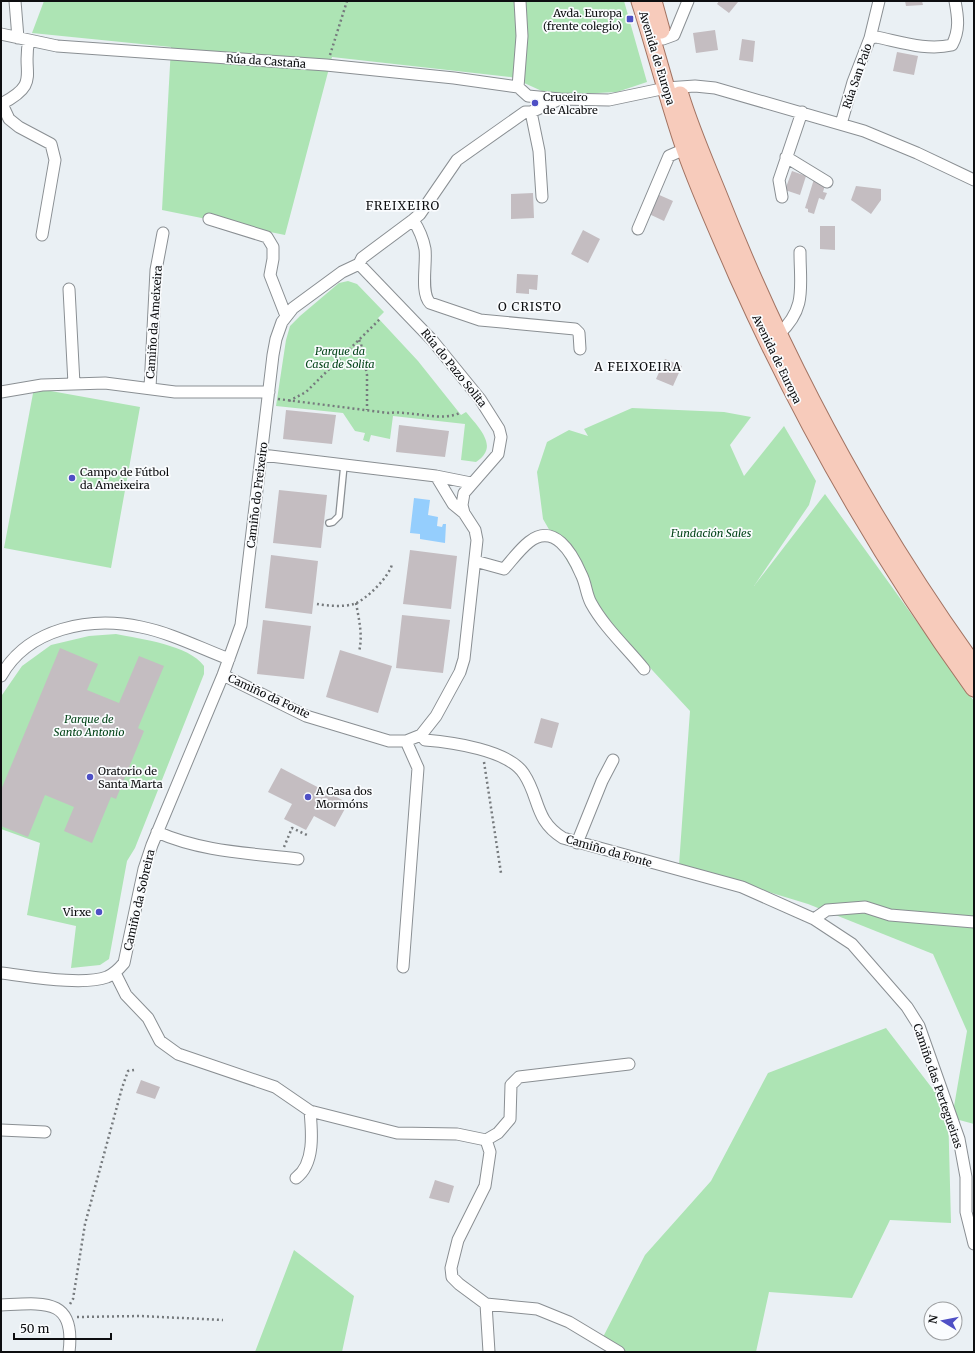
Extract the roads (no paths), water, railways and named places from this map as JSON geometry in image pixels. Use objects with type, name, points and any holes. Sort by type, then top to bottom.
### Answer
[{"type":"main road","name":"Avenida de Europa","points":[[640,1],[671,87],[760,296],[804,388],[893,545],[974,666]]},
{"type":"main road","name":"Avenida de Europa","points":[[653,1],[663,39],[671,87],[685,149],[718,232],[767,342],[810,426],[849,497],[940,641],[974,688]]},
{"type":"street","points":[[15,1],[18,38]]},
{"type":"street","points":[[520,1],[522,36],[518,87],[528,96],[560,99],[609,100],[671,87]]},
{"type":"street","points":[[663,39],[674,35],[688,1]]},
{"type":"street","points":[[870,38],[879,1]]},
{"type":"street","name":"Rúa San Paio","points":[[842,124],[853,82],[870,38],[876,37],[912,45],[942,48],[952,45],[958,35],[958,20],[955,1]]},
{"type":"street","name":"Rúa da Castaña","points":[[1,34],[57,46],[326,65],[454,78],[518,87]]},
{"type":"street","points":[[29,40],[28,74],[26,84],[21,92],[2,104],[9,119],[19,127],[51,144],[54,151],[55,160],[42,235]]},
{"type":"street","name":"Rúa San Paio","points":[[671,87],[702,86],[715,88],[842,124],[864,131],[912,151],[974,180]]},
{"type":"street","points":[[528,96],[525,103],[539,151],[542,197]]},
{"type":"street","name":"Camiño do Freixeiro","points":[[223,675],[241,625],[262,455],[272,395],[276,339],[282,322],[293,308],[342,272],[359,264],[362,258],[420,214],[457,160],[528,112],[560,99]]},
{"type":"street","points":[[782,197],[779,180],[802,112]]},
{"type":"street","points":[[638,229],[669,156],[685,149]]},
{"type":"street","points":[[786,157],[827,182]]},
{"type":"street","points":[[209,218],[267,237],[273,247],[273,259],[270,275],[286,316]]},
{"type":"street","points":[[413,220],[421,233],[425,249],[425,296],[430,303],[480,320],[575,329],[579,333],[580,349]]},
{"type":"street","name":"Camiño da Ameixeira","points":[[150,388],[156,270],[163,233]]},
{"type":"street","points":[[779,334],[796,314],[800,300],[800,252]]},
{"type":"street","name":"Rúa do Pazo Solita","points":[[359,264],[432,340],[496,421],[501,437],[498,454],[471,483],[464,493],[462,505],[464,513]]},
{"type":"street","points":[[69,289],[74,384]]},
{"type":"street","name":"Camiño da Ameixeira","points":[[1,392],[42,385],[105,383],[175,392],[272,395]]},
{"type":"street","points":[[262,455],[436,476],[471,483]]},
{"type":"street","points":[[404,967],[418,768],[406,742],[421,735],[436,716],[460,672],[464,659],[477,540],[475,530],[464,513],[453,504],[436,476]]},
{"type":"street","points":[[475,561],[504,569],[530,541],[544,535],[557,538],[566,546],[582,574],[590,602],[602,619],[644,669]]},
{"type":"street","points":[[1,676],[15,656],[26,647],[49,633],[82,624],[103,623],[141,627],[193,644],[229,660]]},
{"type":"street","name":"Camiño da Fonte","points":[[223,675],[306,716],[389,741],[406,742]]},
{"type":"street","name":"Camiño da Sobreira","points":[[114,974],[124,963],[144,869],[157,832],[223,675]]},
{"type":"street","name":"Camiño da Fonte","points":[[421,735],[425,740],[484,751],[516,764],[525,774],[543,821],[553,832],[563,838],[742,888],[814,919]]},
{"type":"street","points":[[577,843],[602,781],[613,760]]},
{"type":"street","points":[[157,832],[189,844],[224,852],[298,859]]},
{"type":"street","points":[[814,919],[827,910],[865,907],[890,915],[974,922]]},
{"type":"street","name":"Camiño das Pertegueiras","points":[[814,919],[852,944],[907,1007],[919,1026],[959,1139],[966,1177],[966,1212],[974,1244]]},
{"type":"street","points":[[1,973],[79,980],[98,980],[114,974],[126,995],[148,1018],[160,1041],[178,1054],[274,1087],[310,1111],[397,1132],[456,1134],[486,1140],[498,1133],[510,1119],[511,1085],[519,1077],[629,1064]]},
{"type":"street","points":[[296,1178],[302,1174],[307,1163],[311,1141],[310,1111]]},
{"type":"street","points":[[1,1130],[45,1132]]},
{"type":"street","points":[[486,1140],[490,1152],[485,1186],[458,1240],[451,1268],[452,1277],[486,1304],[537,1309],[569,1322],[619,1352]]},
{"type":"street","points":[[1,1305],[27,1304],[64,1313],[70,1340],[69,1352]]},
{"type":"street","points":[[486,1304],[489,1352]]},
{"type":"lane","points":[[329,523],[333,522],[339,516],[344,465]]},
{"type":"water","points":[[414,498],[430,500],[428,515],[438,517],[437,526],[442,527],[443,524],[446,524],[445,543],[420,539],[420,534],[410,533]]},
{"type":"place","name":"Avda. Europa (frente colegio)","points":[[630,19]]},
{"type":"place","name":"Cruceiro de Alcabre","points":[[535,103]]},
{"type":"place","name":"Campo de Fútbol da Ameixeira","points":[[72,478]]},
{"type":"place","name":"Oratorio de Santa Marta","points":[[90,777]]},
{"type":"place","name":"A Casa dos Mormóns","points":[[308,797]]},
{"type":"place","name":"Virxe","points":[[99,912]]},
{"type":"district","name":"FREIXEIRO","points":[[403,205]]},
{"type":"district","name":"O CRISTO","points":[[530,306]]},
{"type":"district","name":"A FEIXOEIRA","points":[[638,366]]},
{"type":"park label","name":"Parque da Casa de Solita","points":[[340,357]]},
{"type":"park label","name":"Fundación Sales","points":[[711,533]]},
{"type":"park label","name":"Parque de Santo Antonio","points":[[89,725]]}]
